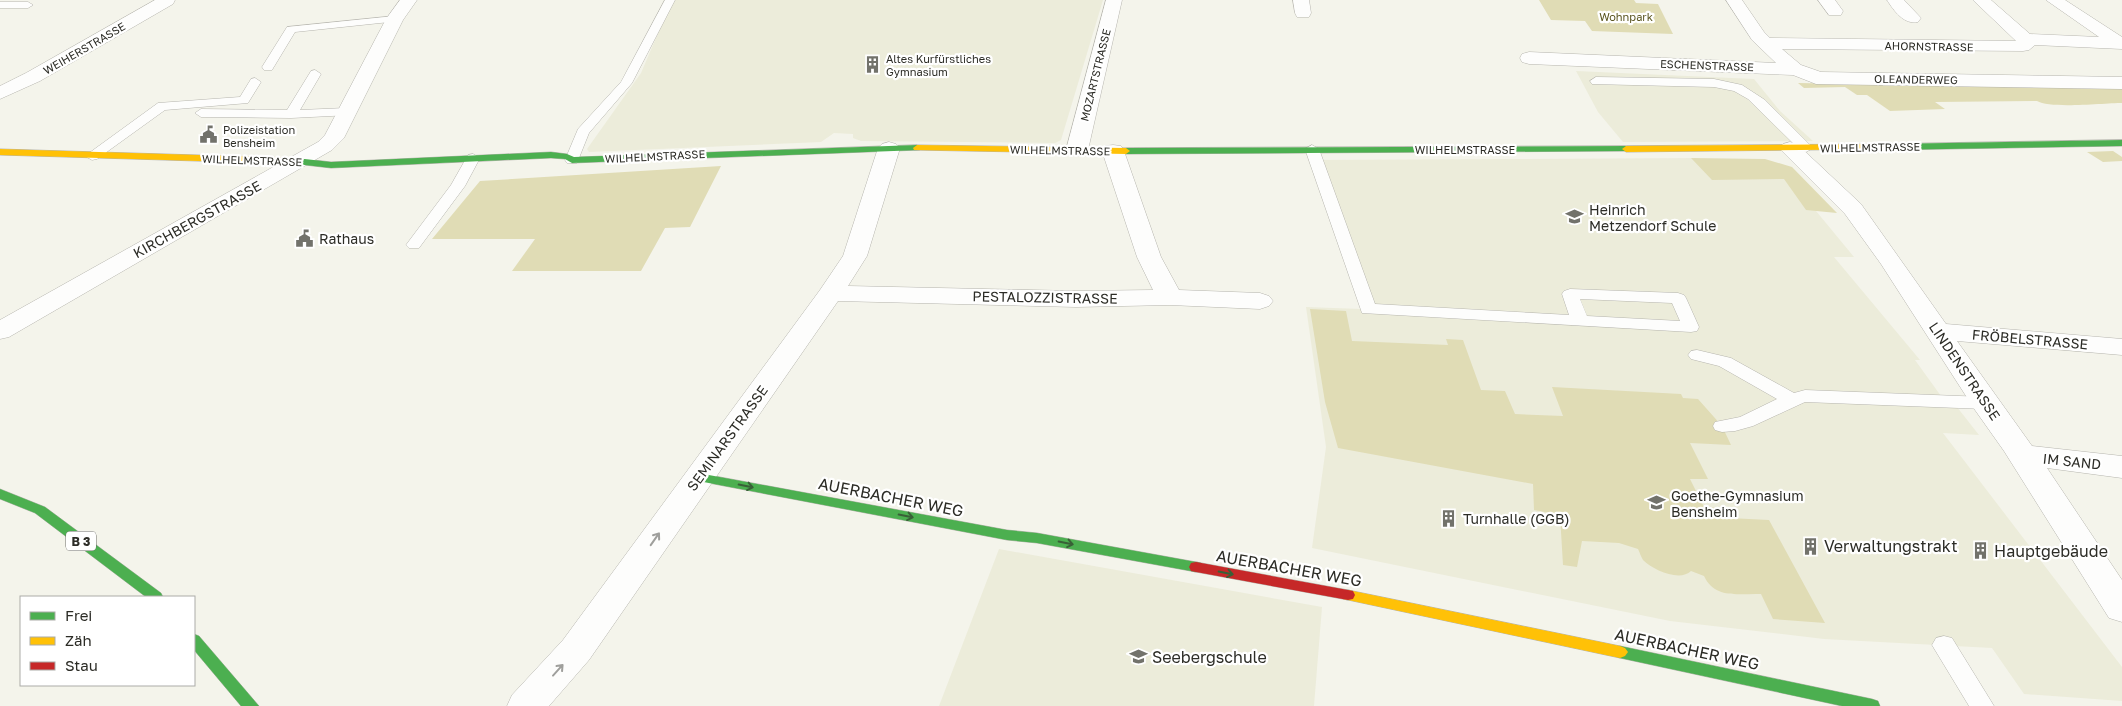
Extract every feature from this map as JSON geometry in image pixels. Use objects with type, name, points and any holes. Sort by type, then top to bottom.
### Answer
[{"type":"street","name":"WEIHERSTRASSE","points":[[0,94],[168,0]]},
{"type":"street","name":"KIRCHBERGSTRASSE","points":[[0,330],[325,146],[334,138],[395,19],[409,0]]},
{"type":"street","name":"MOZARTSTRASSE","points":[[1077,150],[1114,0]]},
{"type":"street","name":"ESCHENSTRASSE","points":[[1734,0],[1758,36],[1794,69]]},
{"type":"street","points":[[1895,0],[1912,18]]},
{"type":"street","points":[[1981,0],[2025,39],[2121,44],[2054,0]]},
{"type":"street","name":"AHORNSTRASSE","points":[[1766,43],[1992,47],[2024,46],[2026,43],[2025,39]]},
{"type":"street","points":[[1992,47],[2041,81]]},
{"type":"street","name":"ESCHENSTRASSE","points":[[1529,58],[1794,69]]},
{"type":"street","name":"OLEANDERWEG","points":[[1794,69],[1812,74],[1816,78],[2122,82]]},
{"type":"street","name":"WILHELMSTRASSE","points":[[0,152],[301,161],[331,165],[551,155],[567,157],[572,160],[889,148],[1113,151],[1798,148],[2122,144]]},
{"type":"street","name":"SEMINARSTRASSE","points":[[526,706],[576,650],[831,293],[855,256],[889,148]]},
{"type":"street","name":"LINDENSTRASSE","points":[[1798,148],[1853,209],[2022,455],[2122,608]]},
{"type":"street","points":[[1113,151],[1149,257],[1170,297]]},
{"type":"street","name":"PESTALOZZISTRASSE","points":[[831,293],[1076,299],[1170,297],[1260,301]]},
{"type":"street","name":"FRÖBELSTRASSE","points":[[1937,331],[2122,348]]},
{"type":"street","name":"IM SAND","points":[[2022,455],[2122,467]]},
{"type":"street","name":"AUERBACHER WEG","points":[[698,478],[1007,535],[1037,538],[1345,594],[1872,706]]},
{"type":"street","name":"B 3","points":[[0,494],[40,510],[155,596]]},
{"type":"street","points":[[195,641],[251,706]]},
{"type":"lane","points":[[572,160],[583,132],[626,83],[670,0]]},
{"type":"lane","points":[[0,5],[28,5]]},
{"type":"lane","points":[[268,67],[291,29],[395,19]]},
{"type":"lane","points":[[291,114],[316,74]]},
{"type":"lane","points":[[1596,81],[1714,83],[1731,86],[1744,91],[1754,98],[1798,148]]},
{"type":"lane","points":[[92,156],[162,106],[244,100],[255,82]]},
{"type":"lane","points":[[153,112],[291,114],[346,112]]},
{"type":"lane","points":[[1312,149],[1368,309],[1580,321],[1690,327],[1678,298],[1570,294],[1580,321]]},
{"type":"lane","points":[[414,245],[458,186],[473,158]]},
{"type":"lane","points":[[1696,355],[1725,362],[1790,399]]},
{"type":"lane","points":[[1722,426],[1739,425],[1748,422],[1790,399],[1805,396],[1985,403]]},
{"type":"lane","points":[[1944,645],[1982,706]]},
{"type":"shaded area","name":"Altes Kurfürstliches Gymnasium","points":[[672,0],[1103,0],[1061,140],[1055,143],[861,141],[853,138],[853,134],[834,133],[821,142],[589,152],[587,149],[641,73]]},
{"type":"shaded area","points":[[1576,71],[1754,79],[1780,111],[1813,141],[1623,142],[1598,112]]},
{"type":"shaded area","name":"Goethe-Gymnasium Bensheim","points":[[1695,158],[1788,177],[1854,257],[1834,257],[1920,360],[1915,360],[1941,396],[1957,407],[1979,435],[1943,433],[2122,667],[2122,701],[2024,694],[1992,648],[1824,639],[1670,621],[1312,548],[1326,447],[1306,307],[1361,309],[1310,160]]},
{"type":"shaded area","name":"Seebergschule","points":[[999,549],[1322,607],[1314,706],[939,706]]},
{"type":"green space","name":"Wohnpark","points":[[1539,0],[1634,0],[1636,3],[1658,4],[1673,34],[1592,31],[1585,21],[1551,20]]},
{"type":"green space","points":[[1798,83],[2122,89],[2122,103],[2053,105],[2037,101],[1935,102],[1945,109],[1890,111],[1867,95],[1857,95],[1845,87],[1804,88]]},
{"type":"green space","points":[[2113,151],[2122,157],[2122,161],[2103,162],[2087,152]]},
{"type":"green space","points":[[1691,158],[1765,159],[1792,167],[1837,213],[1806,210],[1784,179],[1712,180]]},
{"type":"green space","points":[[721,166],[690,227],[665,228],[641,271],[512,271],[535,239],[432,239],[480,181]]},
{"type":"green space","points":[[1310,309],[1346,311],[1352,341],[1448,345],[1446,339],[1463,340],[1481,390],[1505,391],[1515,414],[1563,416],[1552,387],[1681,394],[1683,398],[1698,399],[1722,426],[1731,445],[1690,443],[1708,479],[1690,479],[1704,507],[1723,508],[1729,518],[1769,520],[1825,623],[1773,619],[1761,594],[1729,594],[1715,589],[1704,576],[1691,571],[1686,574],[1674,575],[1660,571],[1643,560],[1638,549],[1619,543],[1582,541],[1577,567],[1563,565],[1560,515],[1534,510],[1533,484],[1338,448],[1325,402]]},
{"type":"traffic: fast","points":[[1888,147],[2122,143]]},
{"type":"traffic: fast","points":[[296,161],[331,165],[551,155],[567,157],[572,160],[917,148]]},
{"type":"traffic: fast","points":[[1126,151],[1626,149]]},
{"type":"traffic: fast","points":[[698,477],[1007,535],[1037,538],[1196,567]]},
{"type":"traffic: fast","points":[[0,494],[40,510],[155,596]]},
{"type":"traffic: fast","points":[[195,641],[251,706]]},
{"type":"traffic: fast","points":[[1620,652],[1872,706]]},
{"type":"traffic: slow","points":[[1626,149],[1888,147]]},
{"type":"traffic: slow","points":[[917,148],[1126,151]]},
{"type":"traffic: slow","points":[[0,152],[296,161]]},
{"type":"traffic: slow","points":[[1348,595],[1620,652]]},
{"type":"traffic: jam","points":[[1196,567],[1348,595]]},
{"type":"place","name":"Altes Kurfürstliches Gymnasium","points":[[872,64]]},
{"type":"place","name":"Polizeistation Bensheim","points":[[209,135]]},
{"type":"place","name":"Heinrich Metzendorf Schule","points":[[1575,217]]},
{"type":"place","name":"Rathaus","points":[[305,238]]},
{"type":"place","name":"Goethe-Gymnasium Bensheim","points":[[1657,503]]},
{"type":"place","name":"Turnhalle (GGB)","points":[[1449,518]]},
{"type":"place","name":"Verwaltungstrakt","points":[[1810,546]]},
{"type":"place","name":"Hauptgebäude","points":[[1980,551]]},
{"type":"place","name":"Seebergschule","points":[[1138,657]]}]
